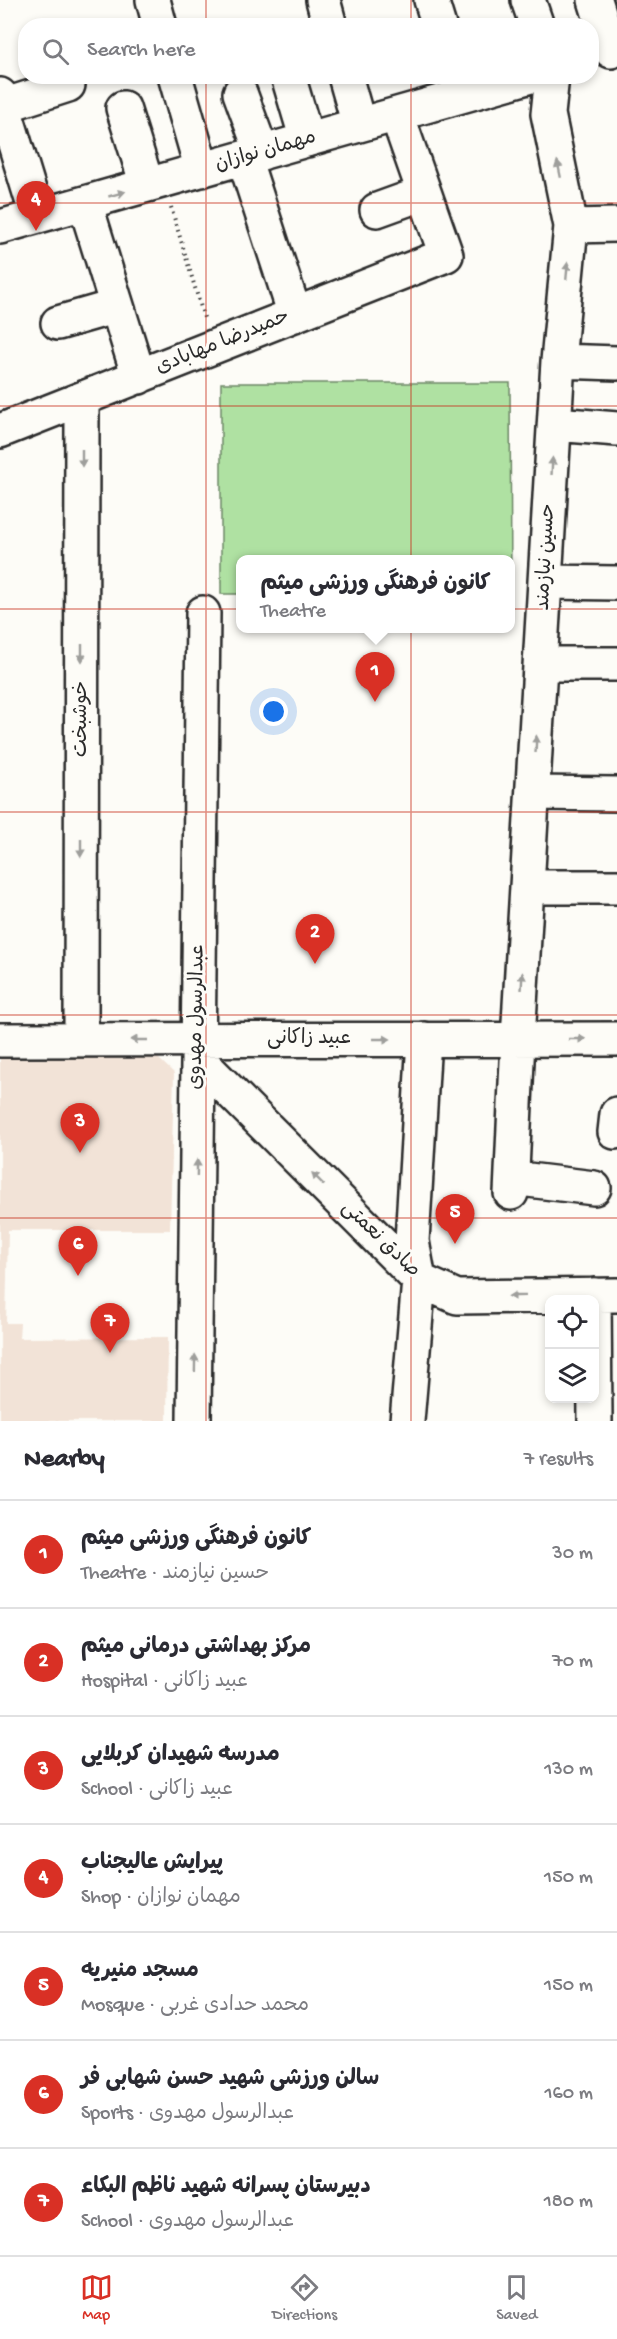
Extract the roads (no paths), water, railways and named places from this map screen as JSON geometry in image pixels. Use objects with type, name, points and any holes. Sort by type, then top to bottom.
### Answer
[{"type":"street","points":[[153,0],[158,18]]},
{"type":"street","points":[[323,0],[328,18]]},
{"type":"street","points":[[431,0],[437,18]]},
{"type":"street","points":[[528,0],[534,18]]},
{"type":"street","points":[[595,0],[599,18]]},
{"type":"street","points":[[599,19],[606,53]]},
{"type":"street","points":[[177,84],[202,170]]},
{"type":"street","points":[[290,84],[307,140]]},
{"type":"street","points":[[347,84],[359,125]]},
{"type":"street","name":"حسین نیازمند","points":[[551,84],[548,114],[571,226],[558,361],[518,1039],[512,1186],[594,1188]]},
{"type":"street","points":[[37,216],[2,101],[68,85]]},
{"type":"street","name":"مهمان نوازان","points":[[0,227],[397,115],[460,86]]},
{"type":"street","points":[[240,93],[253,155],[295,315]]},
{"type":"street","points":[[123,108],[155,183]]},
{"type":"street","points":[[377,210],[424,193],[397,115]]},
{"type":"street","name":"حمیدرضا مهابادی","points":[[1,428],[139,377],[446,255],[424,193]]},
{"type":"street","points":[[85,203],[139,377]]},
{"type":"street","points":[[571,226],[617,225]]},
{"type":"street","points":[[58,323],[117,306]]},
{"type":"street","points":[[558,361],[617,363]]},
{"type":"street","name":"خوشبخت","points":[[81,1040],[82,399]]},
{"type":"street","points":[[555,424],[617,429]]},
{"type":"street","points":[[546,582],[617,583]]},
{"type":"street","name":"عبدالرسول مهدوی","points":[[194,1421],[203,613]]},
{"type":"street","points":[[541,664],[617,664]]},
{"type":"street","points":[[533,793],[617,794]]},
{"type":"street","points":[[527,887],[617,887]]},
{"type":"street","points":[[407,1421],[418,1280],[412,1241],[424,1039]]},
{"type":"street","name":"عبید زاکانی","points":[[0,1040],[81,1040],[198,1049],[424,1039],[617,1039]]},
{"type":"street","name":"صادق نعمتی","points":[[198,1049],[418,1280],[457,1297],[606,1295]]},
{"type":"street","points":[[595,1421],[606,1295]]},
{"type":"place","name":"پیرایش عالیجناب","points":[[36,231]]},
{"type":"place","name":"کانون فرهنگی ورزشی میثم","points":[[375,702]]},
{"type":"place","name":"مرکز بهداشتی درمانی میثم","points":[[315,964]]},
{"type":"place","name":"مدرسه شهیدان کربلایی","points":[[80,1153]]},
{"type":"place","name":"مسجد منیریه","points":[[455,1244]]},
{"type":"place","name":"سالن ورزشی شهید حسن شهابی فر","points":[[78,1276]]},
{"type":"place","name":"دبیرستان پسرانه شهید ناظم البکاء","points":[[110,1353]]}]
